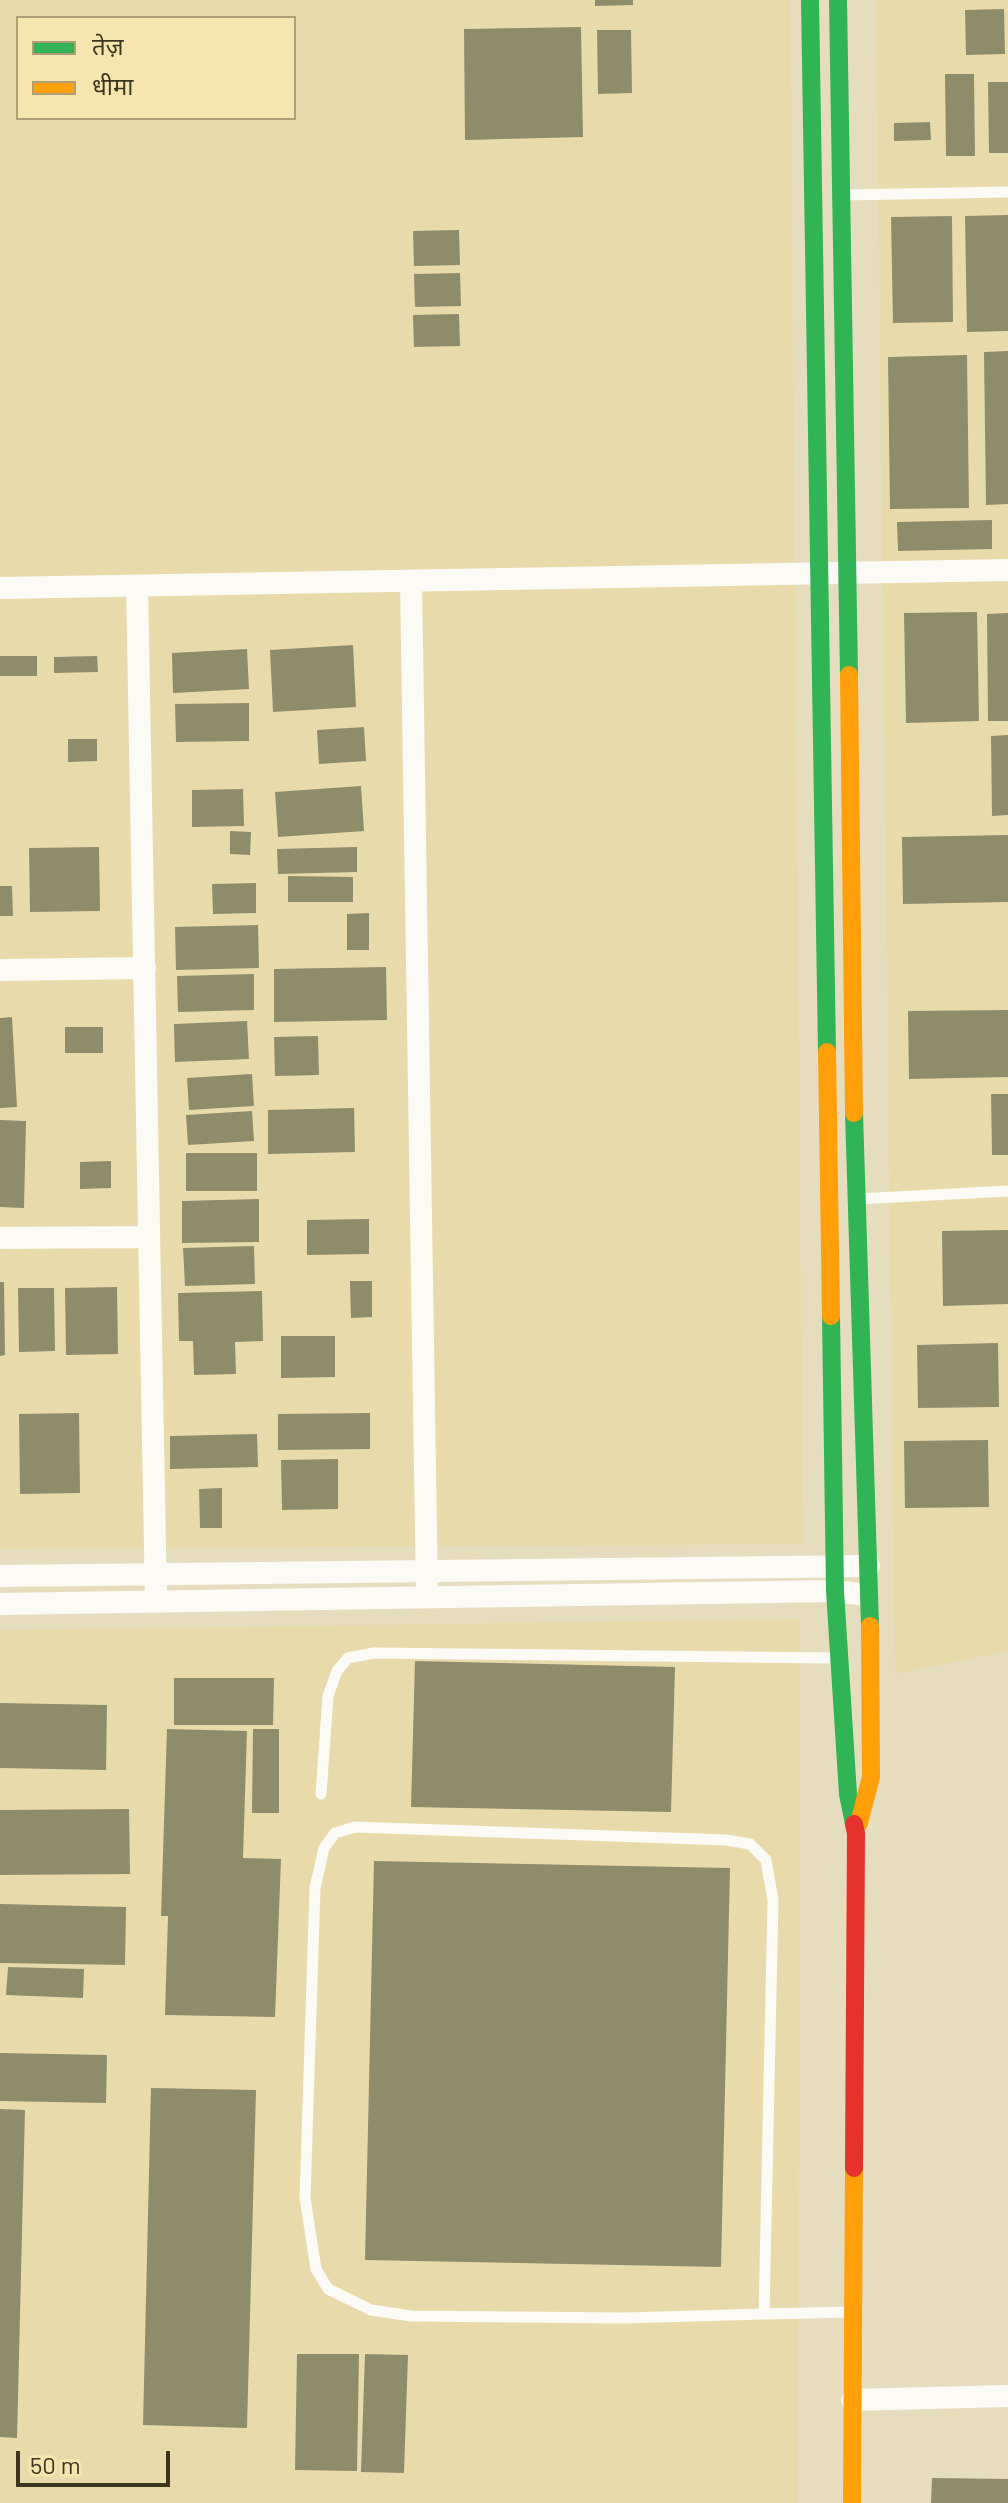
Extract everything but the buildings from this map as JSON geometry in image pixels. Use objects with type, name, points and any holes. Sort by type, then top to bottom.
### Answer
[{"type":"street","points":[[810,0],[835,1591],[848,1794],[856,1833],[852,2503]]},
{"type":"street","points":[[838,0],[855,1199],[869,1566],[871,1777],[856,1833]]},
{"type":"street","points":[[0,588],[1008,570]]},
{"type":"street","points":[[411,581],[427,1597]]},
{"type":"street","points":[[137,586],[156,1602]]},
{"type":"street","points":[[0,970],[145,968]]},
{"type":"street","points":[[0,1238],[149,1237]]},
{"type":"street","points":[[0,1576],[869,1566]]},
{"type":"street","points":[[0,1604],[835,1591],[867,1595]]},
{"type":"street","points":[[852,2400],[1008,2396]]},
{"type":"lane","points":[[813,196],[1008,192]]},
{"type":"lane","points":[[829,1200],[1008,1191]]},
{"type":"lane","points":[[321,1794],[328,1696],[337,1671],[348,1658],[374,1653],[840,1658]]},
{"type":"lane","points":[[764,2314],[773,1900],[766,1860],[750,1844],[726,1840],[355,1827],[335,1833],[324,1848],[315,1888],[305,2198],[316,2269],[328,2289],[371,2310],[411,2316],[624,2318],[852,2312]]},
{"type":"shaded area","points":[[0,0],[790,0],[803,1544],[0,1549]]},
{"type":"shaded area","points":[[876,0],[1008,0],[1008,1651],[895,1674]]},
{"type":"shaded area","points":[[800,1619],[798,2503],[0,2503],[0,1630]]},
{"type":"traffic: fast","points":[[810,0],[827,1052]]},
{"type":"traffic: fast","points":[[838,0],[849,675]]},
{"type":"traffic: fast","points":[[854,1113],[870,1626]]},
{"type":"traffic: fast","points":[[831,1316],[835,1591],[848,1794],[854,1824]]},
{"type":"traffic: slow","points":[[849,675],[854,1113]]},
{"type":"traffic: slow","points":[[827,1052],[831,1316]]},
{"type":"traffic: slow","points":[[859,1823],[871,1777],[870,1626]]},
{"type":"traffic: slow","points":[[852,2503],[854,2168]]},
{"type":"traffic: jam","points":[[854,1824],[854,2168]]}]
